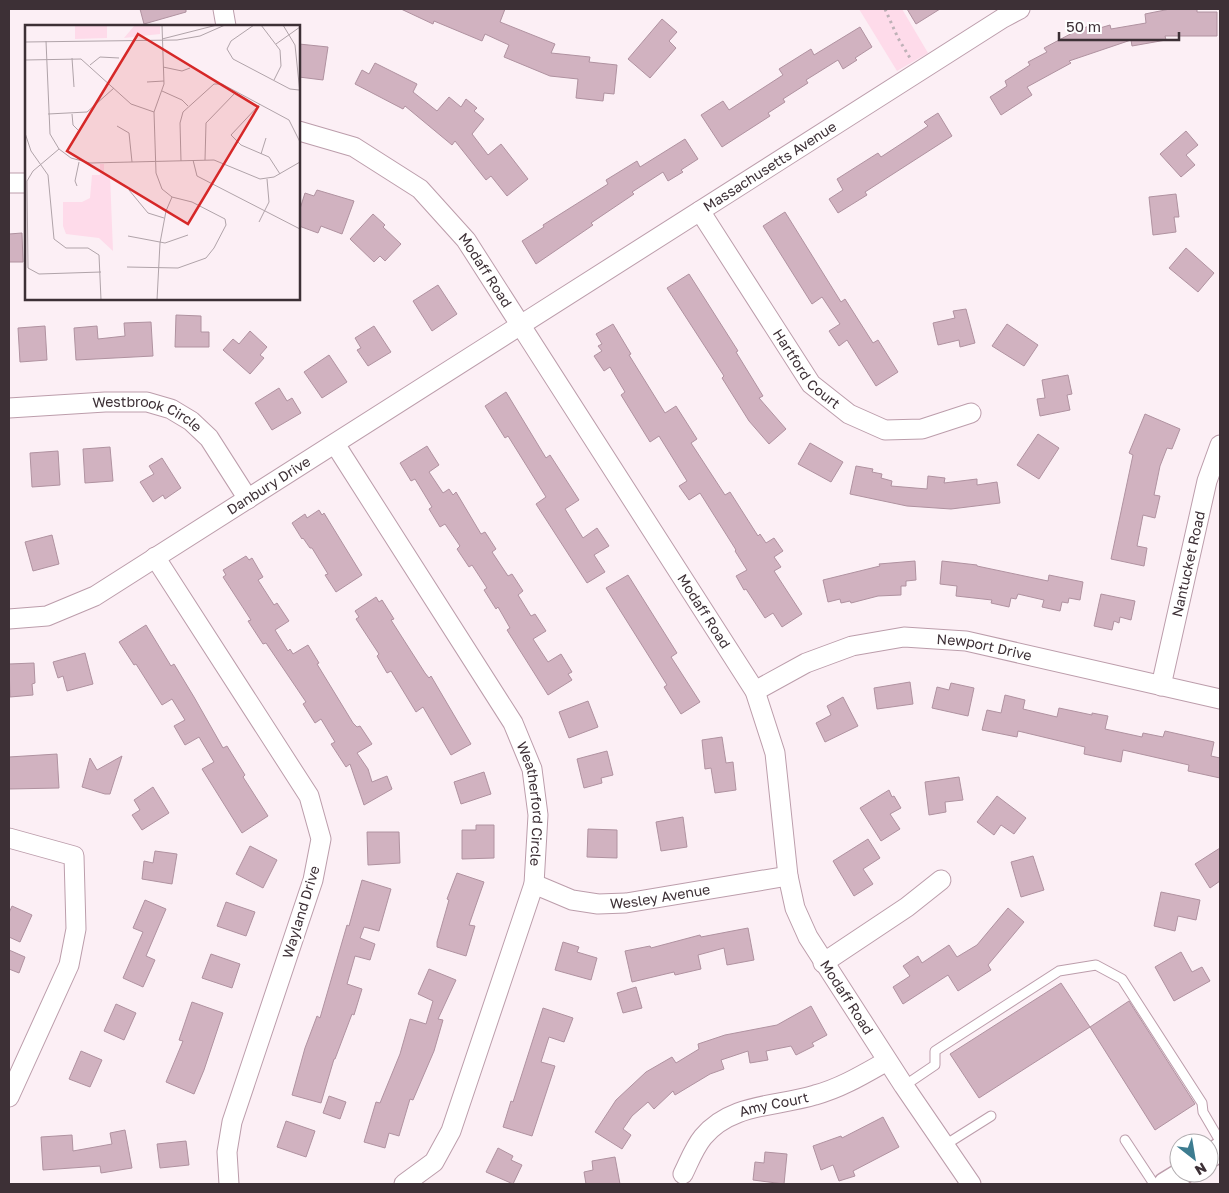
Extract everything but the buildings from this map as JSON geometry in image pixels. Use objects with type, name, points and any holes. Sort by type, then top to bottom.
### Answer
[{"type":"street","points":[[223,9],[226,25]]},
{"type":"street","name":"Massachusetts Avenue","points":[[520,326],[987,28],[1020,9]]},
{"type":"street","name":"Modaff Road","points":[[300,131],[354,147],[420,189],[466,240],[755,691],[775,753],[788,876],[795,908],[808,937],[824,963],[904,1086],[971,1184]]},
{"type":"street","points":[[9,184],[25,182]]},
{"type":"street","name":"Hartford Court","points":[[700,211],[811,384],[849,414],[885,430],[922,429],[971,414]]},
{"type":"street","name":"Danbury Drive","points":[[9,619],[47,616],[95,596],[520,326]]},
{"type":"street","name":"Westbrook Circle","points":[[9,408],[147,402],[171,409],[191,420],[209,438],[248,499]]},
{"type":"street","name":"Weatherford Circle","points":[[335,444],[513,723],[532,769],[538,815],[534,884],[451,1131],[434,1162],[404,1184]]},
{"type":"street","name":"Nantucket Road","points":[[1161,686],[1207,481],[1220,445]]},
{"type":"street","name":"Wayland Drive","points":[[155,557],[309,796],[321,839],[313,880],[232,1122],[227,1152],[229,1184]]},
{"type":"street","name":"Newport Drive","points":[[755,691],[806,663],[852,646],[904,636],[966,641],[1220,699]]},
{"type":"street","points":[[9,838],[74,856],[76,929],[69,965],[9,1097]]},
{"type":"street","name":"Wesley Avenue","points":[[534,884],[572,900],[598,904],[626,903],[788,876]]},
{"type":"street","points":[[824,963],[907,907],[940,880]]},
{"type":"street","name":"Amy Court","points":[[683,1174],[702,1138],[716,1123],[730,1115],[814,1096],[836,1089],[888,1061]]},
{"type":"lane","points":[[904,1086],[935,1066],[935,1051],[1059,972],[1096,965],[1122,979],[1202,1103],[1203,1112],[1220,1141]]},
{"type":"lane","points":[[945,1145],[991,1116]]},
{"type":"lane","points":[[1125,1140],[1154,1184]]},
{"type":"path","points":[[885,9],[898,38],[912,61]]},
{"type":"shaded area","points":[[859,9],[902,9],[928,53],[897,71]]}]
